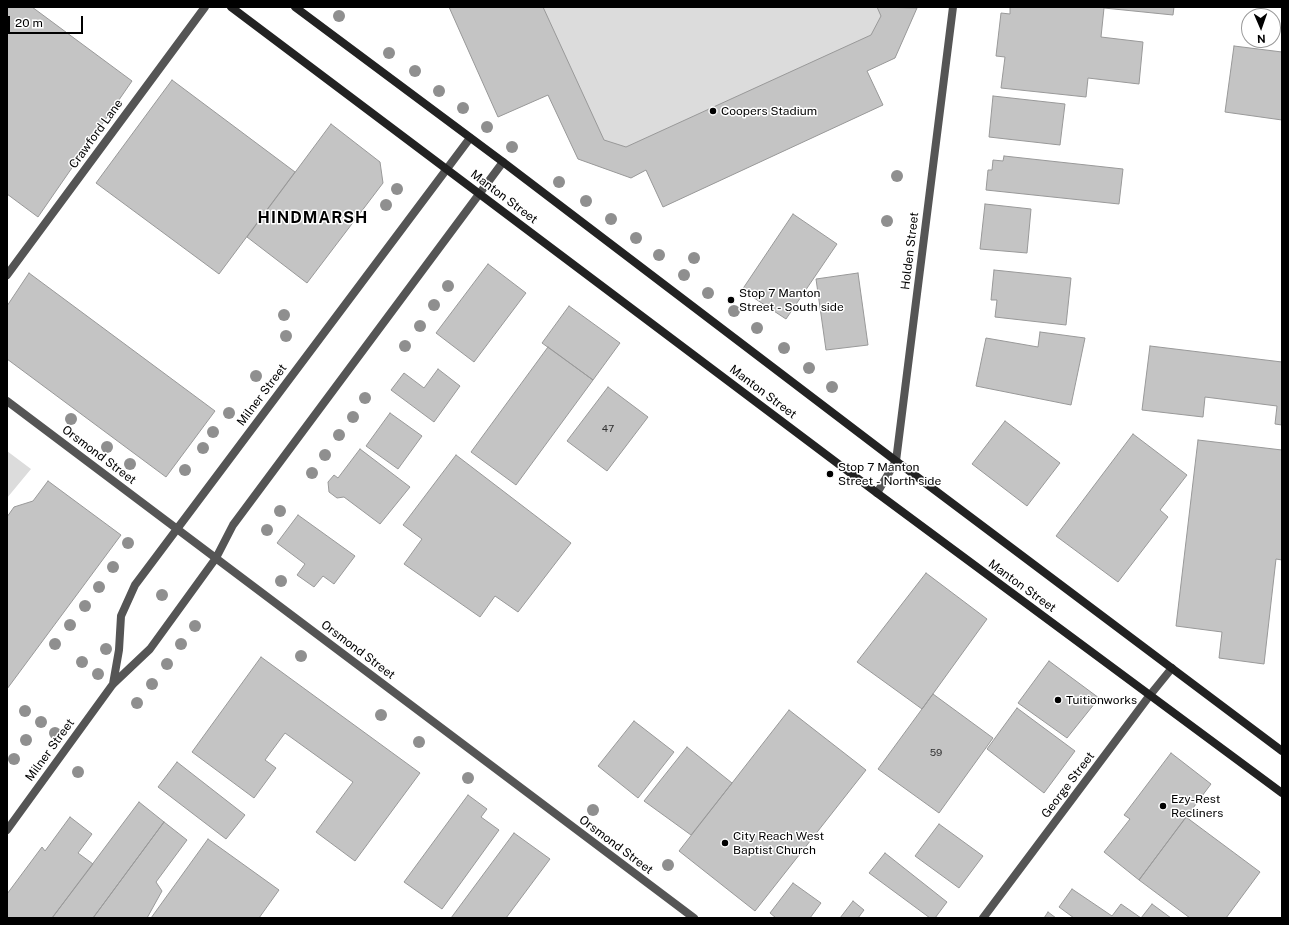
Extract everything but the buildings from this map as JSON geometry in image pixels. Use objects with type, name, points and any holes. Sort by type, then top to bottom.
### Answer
[{"type":"main road","name":"Manton Street","points":[[231,7],[877,493],[1282,793]]},
{"type":"main road","name":"Manton Street","points":[[295,7],[503,162],[896,461],[1282,751]]},
{"type":"street","name":"Crawford Lane","points":[[7,275],[205,7]]},
{"type":"street","name":"Holden Street","points":[[877,493],[896,461],[953,7]]},
{"type":"street","name":"Milner Street","points":[[113,684],[119,650],[121,616],[136,585],[470,138]]},
{"type":"street","name":"Milner Street","points":[[7,830],[113,684],[150,649],[216,558],[233,525],[503,162]]},
{"type":"street","name":"Orsmond Street","points":[[7,401],[694,918]]},
{"type":"street","name":"George Street","points":[[983,918],[1150,695],[1172,668]]},
{"type":"shaded area","name":"Coopers Stadium","points":[[449,7],[917,8],[895,58],[867,71],[883,105],[663,207],[646,170],[631,178],[578,159],[548,95],[498,117]]},
{"type":"shaded area","points":[[7,451],[31,469],[7,498]]},
{"type":"place","name":"Coopers Stadium","points":[[713,111]]},
{"type":"place","name":"Stop 7 Manton Street - South side","points":[[731,300]]},
{"type":"place","name":"Stop 7 Manton Street - North side","points":[[830,474]]},
{"type":"place","name":"Tuitionworks","points":[[1058,700]]},
{"type":"place","name":"Ezy-Rest Recliners","points":[[1163,806]]},
{"type":"place","name":"City Reach West Baptist Church","points":[[725,843]]},
{"type":"district","name":"HINDMARSH","points":[[313,218]]}]
